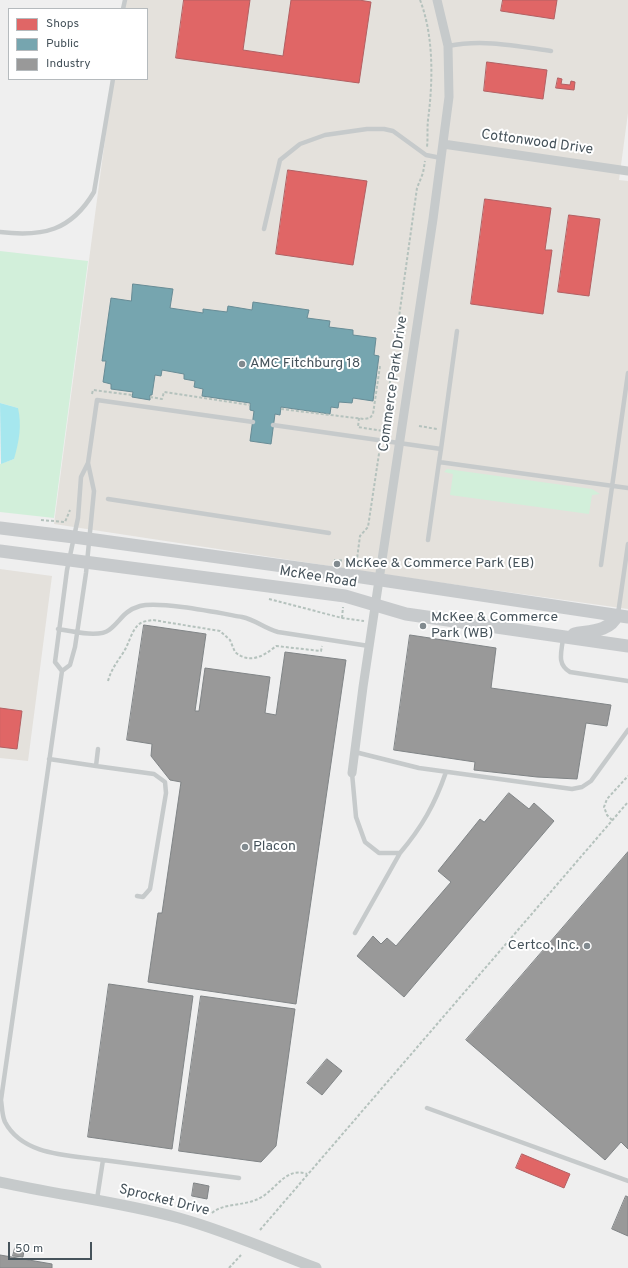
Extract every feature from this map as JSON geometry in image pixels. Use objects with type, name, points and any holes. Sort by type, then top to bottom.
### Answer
[{"type":"main road","name":"McKee Road","points":[[0,528],[74,536],[623,616]]},
{"type":"main road","name":"McKee Road","points":[[0,551],[87,561],[344,596],[406,614],[628,646]]},
{"type":"main road","points":[[563,636],[603,628],[623,616]]},
{"type":"street","name":"Commerce Park Drive","points":[[352,773],[369,646],[380,581],[449,97],[448,46],[437,0]]},
{"type":"street","name":"Cottonwood Drive","points":[[443,144],[628,170]]},
{"type":"street","name":"Sprocket Drive","points":[[0,1182],[149,1210],[200,1224],[316,1268]]},
{"type":"lane","points":[[448,46],[466,43],[496,43],[551,51]]},
{"type":"lane","points":[[0,232],[21,235],[52,230],[68,223],[80,212],[94,192],[113,80]]},
{"type":"lane","points":[[264,229],[280,160],[300,144],[325,135],[367,129],[384,129],[393,131],[426,156],[441,158]]},
{"type":"lane","points":[[428,540],[457,331]]},
{"type":"lane","points":[[601,565],[628,373]]},
{"type":"lane","points":[[62,671],[55,662],[58,629],[81,493],[81,477],[88,463],[97,400],[253,422]]},
{"type":"lane","points":[[273,425],[441,449]]},
{"type":"lane","points":[[439,462],[628,488]]},
{"type":"lane","points":[[88,463],[94,491],[78,632],[70,665],[62,671],[1,1100],[4,1121],[17,1136],[38,1150],[239,1178]]},
{"type":"lane","points":[[108,499],[329,533]]},
{"type":"lane","points":[[623,616],[628,544]]},
{"type":"lane","points":[[58,629],[101,634],[109,631],[119,618],[129,610],[150,605],[247,618],[265,628],[369,646]]},
{"type":"lane","points":[[563,636],[560,660],[563,668],[570,672],[628,681]]},
{"type":"lane","points":[[355,752],[420,768],[572,789],[582,787],[591,781],[628,730]]},
{"type":"lane","points":[[96,766],[98,749]]},
{"type":"lane","points":[[49,759],[154,774],[165,782],[166,793],[150,889],[142,897],[137,896]]},
{"type":"lane","points":[[355,933],[400,853],[419,830],[437,797],[446,772]]},
{"type":"lane","points":[[352,773],[356,817],[365,842],[379,853],[400,853]]},
{"type":"lane","points":[[427,1108],[628,1181]]},
{"type":"lane","points":[[97,1201],[103,1160]]},
{"type":"path","points":[[346,561],[355,561],[357,559],[360,536],[368,527],[381,440],[387,422],[387,403],[417,188],[423,173],[426,156],[429,133],[430,55],[428,29],[420,0]]},
{"type":"path","points":[[281,409],[370,418],[373,414],[380,366],[378,366]]},
{"type":"path","points":[[150,397],[162,399],[164,392],[250,405]]},
{"type":"path","points":[[359,418],[358,427],[383,431]]},
{"type":"path","points":[[419,426],[444,430]]},
{"type":"path","points":[[263,598],[342,618],[363,621]]},
{"type":"path","points":[[342,618],[343,608]]},
{"type":"path","points":[[108,681],[116,662],[123,653],[134,631],[139,624],[145,621],[153,620],[220,631],[230,640],[235,652],[247,659],[263,656],[276,646],[280,645],[321,651],[322,639]]},
{"type":"path","points":[[612,820],[607,815],[604,807],[607,799],[628,776]]},
{"type":"path","points":[[260,1230],[628,802]]},
{"type":"path","points":[[212,1213],[217,1208],[245,1204],[260,1199],[292,1172],[300,1172],[308,1175]]},
{"type":"path","points":[[229,1268],[241,1255]]},
{"type":"shaded area","points":[[125,0],[628,0],[628,113],[619,180],[628,181],[628,609],[415,579],[54,524],[113,80],[148,80],[148,8],[123,8]]},
{"type":"shaded area","points":[[0,569],[52,576],[28,761],[0,758]]},
{"type":"green space","points":[[0,251],[88,261],[54,518],[0,512],[0,464],[14,459],[18,408],[0,403]]},
{"type":"green space","points":[[447,469],[592,489],[600,494],[592,495],[589,514],[450,495],[453,474],[444,472]]},
{"type":"water","points":[[0,403],[18,408],[20,421],[19,440],[14,459],[1,464]]},
{"type":"building: Shops","points":[[184,0],[250,0],[243,50],[283,56],[291,0],[359,0],[371,2],[359,83],[176,58]]},
{"type":"building: Shops","points":[[503,0],[557,0],[554,19],[501,11]]},
{"type":"building: Shops","points":[[487,62],[547,70],[543,99],[484,91]]},
{"type":"building: Shops","points":[[558,78],[562,79],[561,84],[570,85],[571,81],[575,82],[574,90],[556,88]]},
{"type":"building: Shops","points":[[288,170],[367,181],[353,265],[276,254]]},
{"type":"building: Shops","points":[[485,199],[551,208],[545,250],[552,250],[543,314],[471,304]]},
{"type":"building: Shops","points":[[569,215],[600,219],[589,296],[558,292]]},
{"type":"building: Shops","points":[[0,708],[22,711],[17,749],[0,747]]},
{"type":"building: Shops","points":[[522,1154],[570,1174],[564,1188],[516,1168]]},
{"type":"building: Public","name":"AMC Fitchburg 18","points":[[133,284],[173,289],[170,308],[203,313],[203,309],[227,312],[228,306],[252,310],[253,302],[309,310],[307,318],[330,321],[329,327],[353,330],[353,335],[376,338],[374,355],[379,356],[373,401],[353,398],[352,403],[339,402],[338,408],[331,407],[330,414],[281,407],[280,415],[275,414],[271,444],[250,441],[254,411],[250,410],[250,403],[202,396],[203,389],[194,387],[195,381],[184,379],[184,374],[162,370],[161,376],[155,375],[150,400],[132,397],[133,392],[111,389],[111,384],[103,382],[106,361],[102,361],[111,298],[131,301]]},
{"type":"building: Industry","name":"Placon","points":[[144,625],[206,634],[195,711],[199,711],[205,668],[270,677],[265,713],[276,715],[285,652],[346,660],[296,1004],[148,982],[158,913],[162,913],[181,782],[170,780],[151,756],[152,744],[127,740]]},
{"type":"building: Industry","points":[[410,635],[496,648],[491,688],[611,705],[607,726],[586,723],[577,779],[537,777],[474,770],[475,762],[394,750]]},
{"type":"building: Industry","points":[[509,793],[529,809],[534,803],[554,821],[404,997],[357,956],[373,936],[381,944],[387,938],[396,946],[451,882],[438,871],[480,819],[484,822]]},
{"type":"building: Industry","name":"Certco, Inc.","points":[[628,852],[628,1149],[621,1142],[605,1160],[466,1040]]},
{"type":"building: Industry","points":[[109,984],[193,996],[172,1149],[88,1137]]},
{"type":"building: Industry","points":[[201,996],[295,1009],[276,1146],[261,1162],[179,1151]]},
{"type":"building: Industry","points":[[327,1059],[342,1071],[322,1095],[307,1083]]},
{"type":"building: Industry","points":[[194,1183],[209,1186],[207,1199],[192,1196]]},
{"type":"building: Industry","points":[[626,1196],[628,1197],[628,1236],[612,1229]]},
{"type":"building: Industry","points":[[15,1248],[24,1250],[23,1257],[13,1256]]},
{"type":"building: Industry","points":[[0,1255],[52,1264],[52,1268],[0,1268]]},
{"type":"place","name":"AMC Fitchburg 18","points":[[242,364]]},
{"type":"place","name":"McKee & Commerce Park (EB)","points":[[337,564]]},
{"type":"place","name":"McKee & Commerce Park (WB)","points":[[423,626]]},
{"type":"place","name":"Placon","points":[[245,847]]},
{"type":"place","name":"Certco, Inc.","points":[[587,946]]}]
